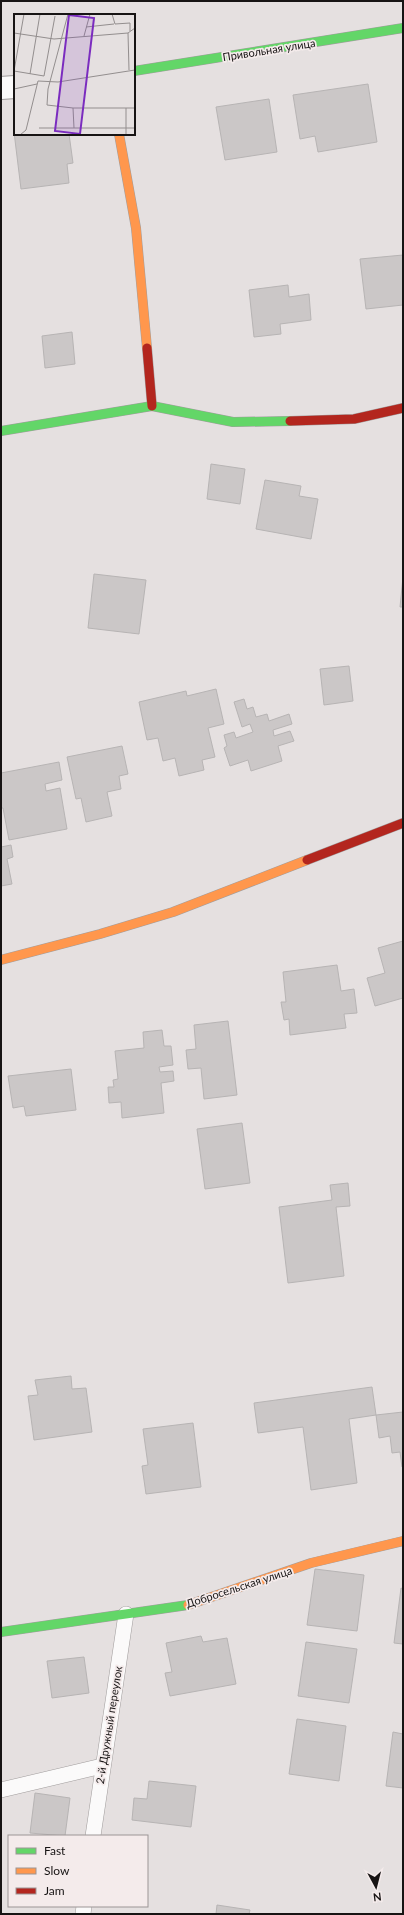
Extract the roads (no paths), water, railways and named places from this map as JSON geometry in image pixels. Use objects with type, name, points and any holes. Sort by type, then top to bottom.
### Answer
[{"type":"street","name":"Привольная улица","points":[[135,71],[403,28]]},
{"type":"street","points":[[1,88],[14,86]]},
{"type":"street","points":[[119,135],[136,228],[152,406]]},
{"type":"street","points":[[1,431],[152,406],[233,422],[354,419],[403,408]]},
{"type":"street","points":[[1,960],[131,926],[197,904],[316,855],[403,823]]},
{"type":"street","name":"Добросельская улица","points":[[1,1632],[189,1605],[311,1563],[403,1541]]},
{"type":"lane","name":"2-й Дружный переулок","points":[[93,1835],[102,1766],[126,1614]]},
{"type":"lane","points":[[1,1790],[102,1766]]}]
